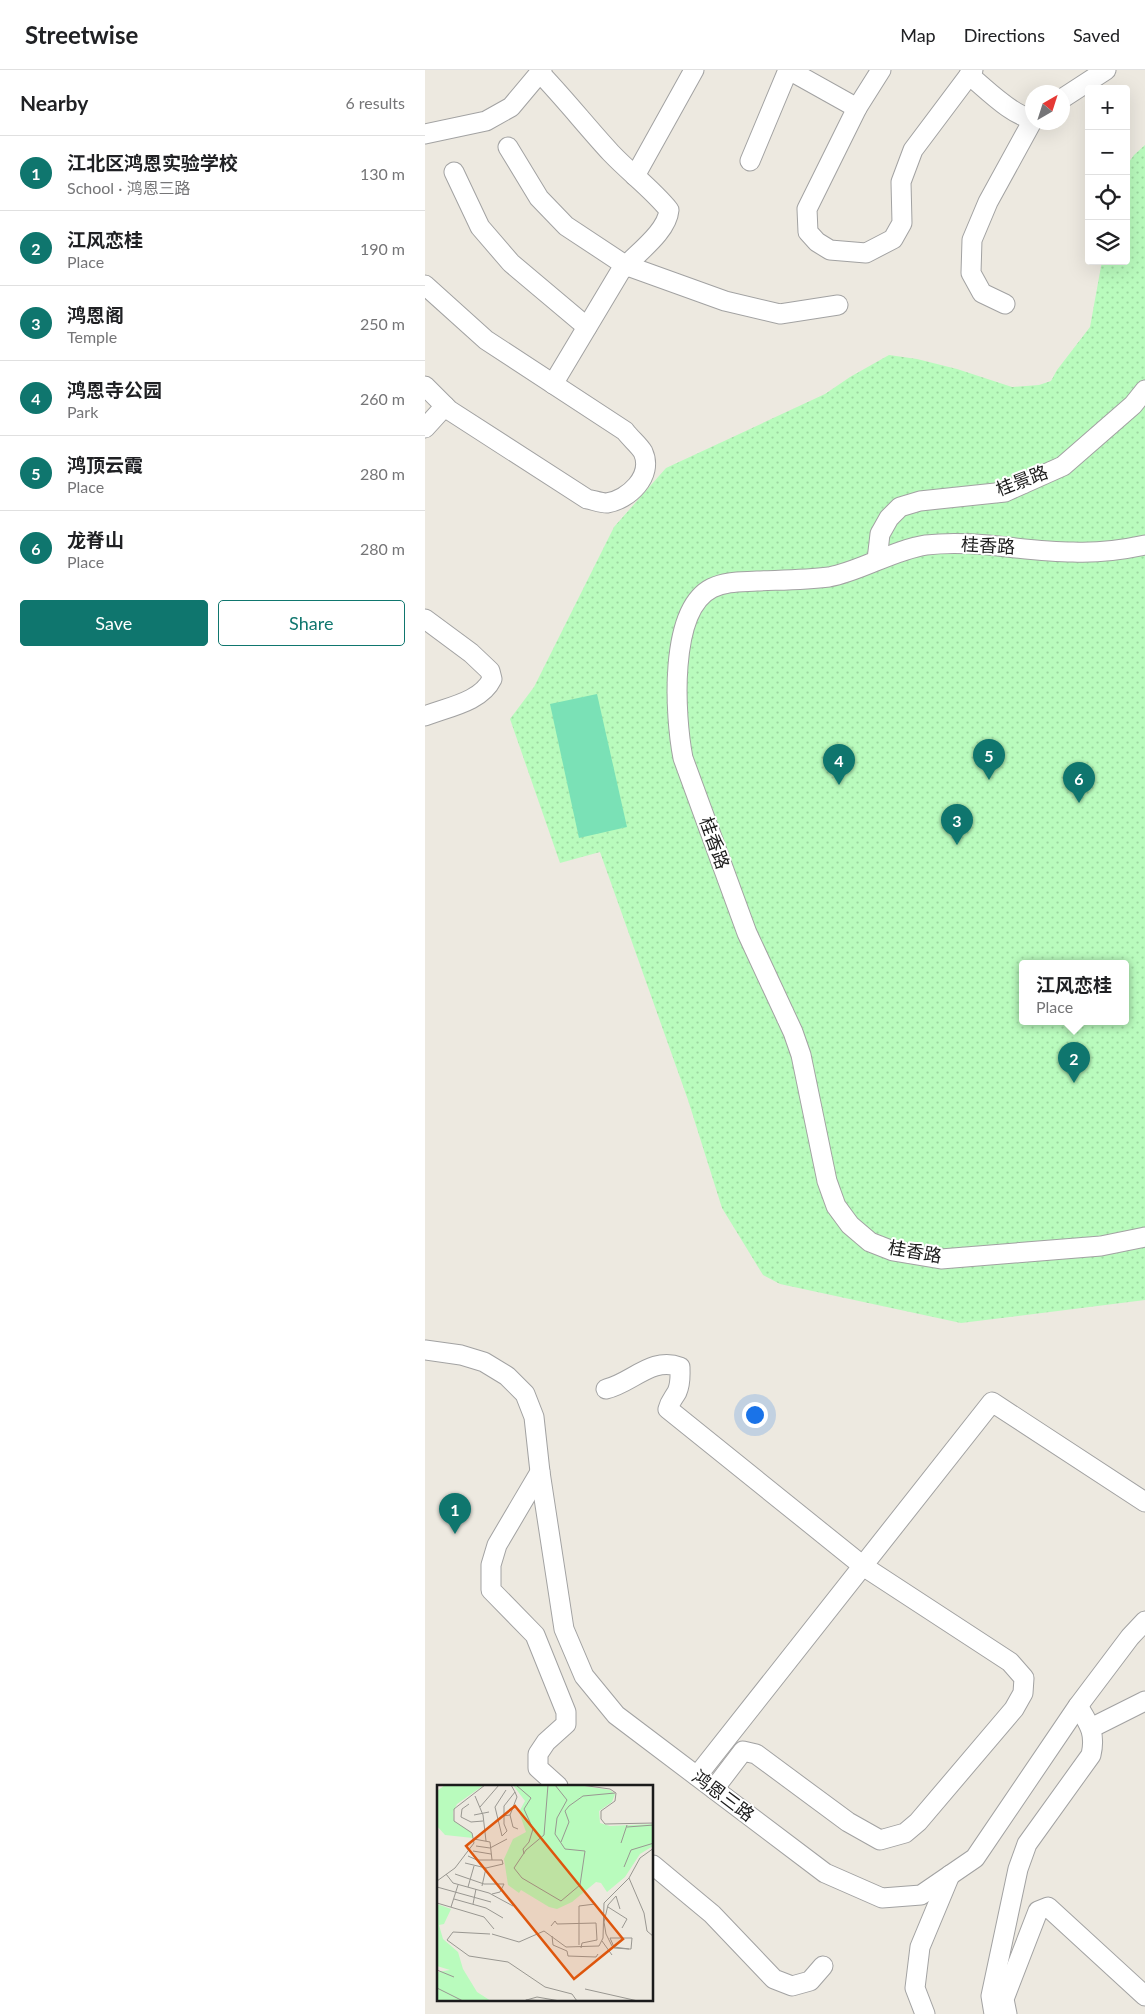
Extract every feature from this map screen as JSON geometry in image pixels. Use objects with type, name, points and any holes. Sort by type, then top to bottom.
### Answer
[{"type":"street","points":[[635,176],[693,70]]},
{"type":"street","points":[[751,161],[789,70],[857,108]]},
{"type":"street","points":[[881,70],[857,108],[807,209],[808,232],[817,242],[830,250],[866,253],[893,239],[902,223],[901,182],[913,150],[971,72],[1009,107],[1025,117]]},
{"type":"street","points":[[1070,93],[1106,70]]},
{"type":"street","points":[[425,134],[486,120],[511,107],[541,71],[612,154],[659,198],[669,210],[668,220],[645,247],[625,265],[553,384]]},
{"type":"street","points":[[1005,304],[982,293],[971,273],[972,240],[988,202],[1027,130]]},
{"type":"street","points":[[508,147],[539,198],[566,226],[625,265],[725,301],[780,314],[837,305]]},
{"type":"street","points":[[454,172],[480,226],[511,263],[587,327]]},
{"type":"street","points":[[425,285],[486,340],[625,431],[643,452],[645,465],[642,480],[623,498],[605,503],[587,499],[445,406],[425,386]]},
{"type":"street","name":"桂景路","points":[[877,560],[881,534],[889,518],[900,507],[920,501],[1005,492],[1063,466],[1133,405],[1145,390]]},
{"type":"street","points":[[425,428],[445,406]]},
{"type":"street","name":"桂香路","points":[[1145,545],[1097,552],[1072,552],[961,543],[925,545],[832,576],[811,579],[730,582],[713,588],[699,597],[689,613],[683,630],[679,652],[677,716],[683,758],[747,933],[793,1032],[827,1181],[836,1206],[850,1225],[870,1242],[893,1251],[941,1258],[1101,1246],[1145,1237]]},
{"type":"street","points":[[425,619],[471,653],[490,670],[492,679],[488,687],[477,697],[425,716]]},
{"type":"street","name":"鸿恩三路","points":[[425,1350],[461,1355],[484,1362],[507,1376],[525,1394],[534,1417],[540,1472],[565,1629],[585,1676],[616,1715],[825,1873],[881,1898],[921,1895],[975,1858],[1078,1706],[1130,1637],[1145,1621]]},
{"type":"street","points":[[606,1389],[618,1386],[654,1365],[671,1363],[680,1367],[680,1380],[676,1393],[670,1399],[668,1410],[863,1566],[1010,1662],[1024,1678],[1023,1693],[1014,1709],[918,1822],[905,1833],[880,1840],[848,1822],[757,1754],[743,1751],[714,1789]]},
{"type":"street","points":[[697,1776],[992,1402],[1145,1502]]},
{"type":"street","points":[[540,1472],[497,1545],[491,1565],[491,1590],[535,1635],[566,1712],[566,1724],[546,1742],[538,1754],[538,1768],[557,1785]]},
{"type":"street","points":[[1091,1728],[1145,1701]]},
{"type":"street","points":[[994,2014],[991,1996],[1019,1870],[1027,1844],[1091,1755],[1093,1744],[1091,1728],[1078,1706]]},
{"type":"street","points":[[654,1865],[712,1914],[774,1979],[792,1986],[809,1981],[823,1966]]},
{"type":"street","points":[[925,2014],[915,1988],[920,1947],[950,1875]]},
{"type":"street","points":[[1007,2014],[1004,1999],[1007,1990],[1038,1911],[1048,1906],[1145,1996]]},
{"type":"green space","points":[[1145,145],[1145,1300],[961,1323],[780,1284],[763,1275],[722,1208],[688,1100],[600,852],[560,863],[510,719],[534,687],[614,527],[666,468],[825,394],[850,377],[889,355],[917,359],[957,369],[1012,387],[1039,385],[1051,381],[1057,370],[1090,327],[1101,265],[1130,265],[1130,160]]},
{"type":"green space","points":[[597,694],[627,827],[579,838],[550,704]]},
{"type":"place","name":"鸿顶云霞","points":[[989,780]]},
{"type":"place","name":"鸿恩寺公园","points":[[839,785]]},
{"type":"place","name":"龙脊山","points":[[1079,803]]},
{"type":"place","name":"鸿恩阁","points":[[957,845]]},
{"type":"place","name":"江风恋桂","points":[[1074,1083]]},
{"type":"place","name":"江北区鸿恩实验学校","points":[[455,1534]]}]
